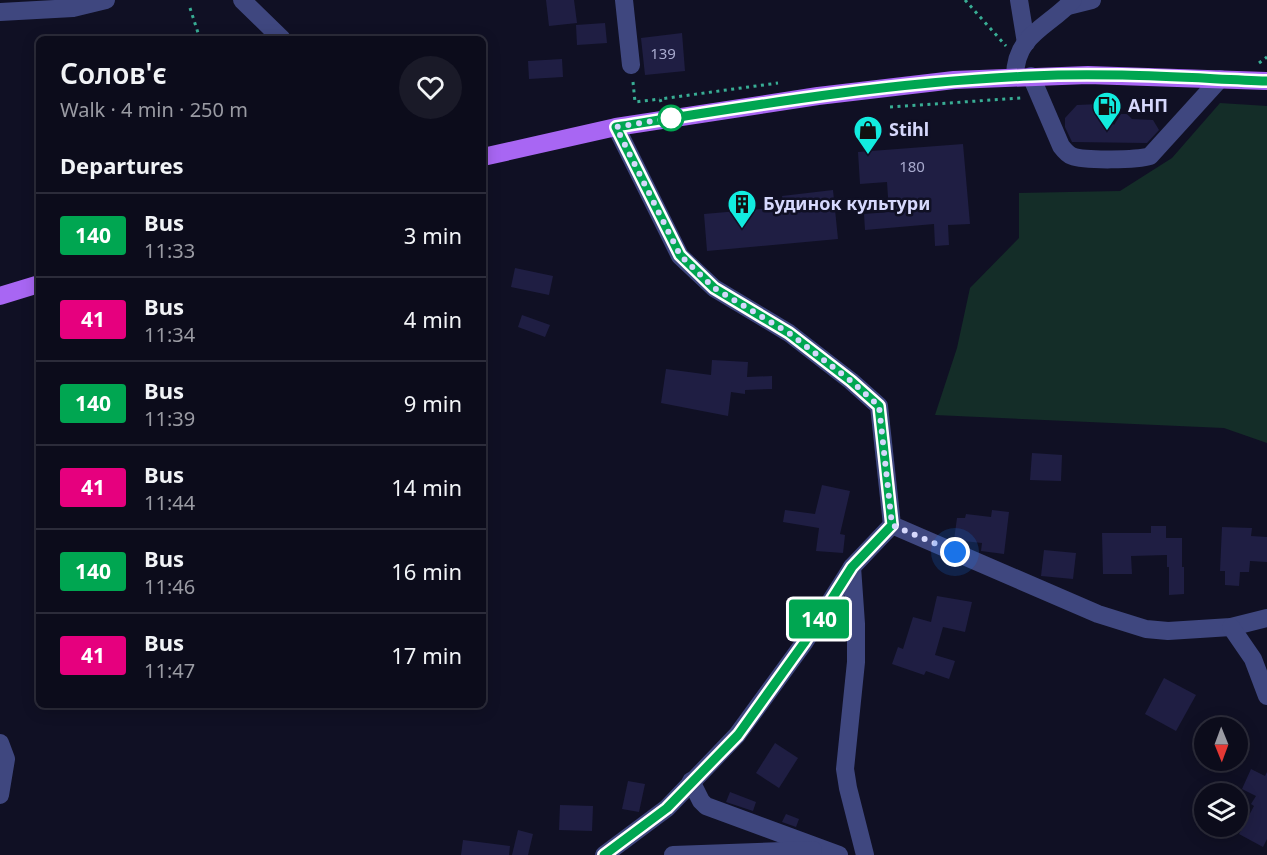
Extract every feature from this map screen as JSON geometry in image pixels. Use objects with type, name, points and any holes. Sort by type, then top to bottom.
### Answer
[{"type":"main road","points":[[486,156],[616,127],[863,90],[1021,71],[1267,81]]},
{"type":"main road","points":[[0,296],[36,285]]},
{"type":"street","points":[[0,12],[73,8],[106,0]]},
{"type":"street","points":[[242,0],[279,36]]},
{"type":"street","points":[[624,0],[631,65]]},
{"type":"street","points":[[1019,0],[1026,43],[1021,71],[1061,146],[1069,154],[1080,157],[1140,158],[1153,154],[1220,79]]},
{"type":"street","points":[[1026,43],[1037,28],[1070,3],[1092,0]]},
{"type":"street","points":[[604,855],[667,808],[738,735],[771,690],[852,567],[892,525],[879,406],[789,333],[714,288],[680,255],[616,127]]},
{"type":"street","points":[[892,525],[1098,614],[1138,627],[1168,631],[1231,627],[1267,618]]},
{"type":"street","points":[[852,567],[856,662],[846,736],[845,769],[865,855]]},
{"type":"street","points":[[1231,627],[1253,659],[1267,696]]},
{"type":"street","points":[[0,743],[6,759],[0,795]]},
{"type":"street","points":[[691,781],[706,806],[815,850],[839,855]]},
{"type":"street","points":[[674,855],[815,850]]},
{"type":"path","points":[[965,0],[1021,71]]},
{"type":"path","points":[[190,8],[199,36]]},
{"type":"path","points":[[631,65],[635,102],[660,99]]},
{"type":"green space","points":[[1220,103],[1267,106],[1267,443],[1224,428],[935,415],[957,348],[970,288],[1019,238],[1019,193],[1120,191],[1172,158]]},
{"type":"building","points":[[546,0],[574,0],[577,23],[549,26]]},
{"type":"building","points":[[605,23],[607,43],[577,45],[576,25]]},
{"type":"building","points":[[682,33],[685,71],[645,75],[641,38]]},
{"type":"building","points":[[562,59],[563,77],[529,79],[528,61]]},
{"type":"building","points":[[1099,104],[1114,125],[1121,114],[1127,114],[1132,119],[1153,120],[1159,130],[1147,143],[1072,142],[1065,127],[1065,118],[1077,105]]},
{"type":"building","points":[[963,144],[970,224],[948,225],[949,245],[935,246],[934,224],[865,230],[864,214],[889,212],[887,182],[860,184],[858,152]]},
{"type":"building","points":[[833,190],[838,239],[707,251],[704,214],[784,207],[782,196]]},
{"type":"building","points":[[515,268],[553,276],[549,295],[511,287]]},
{"type":"building","points":[[522,315],[550,325],[545,337],[518,327]]},
{"type":"building","points":[[712,360],[748,362],[747,377],[772,376],[772,389],[745,390],[745,394],[731,392],[728,416],[661,403],[666,369],[711,375]]},
{"type":"building","points":[[1032,453],[1062,455],[1061,481],[1030,480]]},
{"type":"building","points":[[822,485],[850,491],[840,534],[845,535],[843,553],[816,551],[819,528],[783,522],[785,510],[815,514]]},
{"type":"building","points":[[992,510],[1009,512],[1004,554],[981,551],[982,543],[954,540],[957,518],[965,518],[966,514],[991,517]]},
{"type":"building","points":[[1151,526],[1166,526],[1166,538],[1182,538],[1182,567],[1167,567],[1167,555],[1131,556],[1132,574],[1103,574],[1102,533],[1151,533]]},
{"type":"building","points":[[1222,527],[1252,528],[1251,536],[1267,537],[1267,562],[1250,561],[1249,572],[1240,572],[1239,586],[1225,585],[1225,571],[1220,571]]},
{"type":"building","points":[[1044,550],[1076,553],[1073,579],[1041,576]]},
{"type":"building","points":[[1169,567],[1184,567],[1184,594],[1169,595]]},
{"type":"building","points":[[937,596],[972,602],[965,632],[943,627],[935,655],[955,661],[949,679],[926,671],[924,675],[892,664],[898,647],[903,649],[913,617],[931,622]]},
{"type":"building","points":[[1164,678],[1196,695],[1176,731],[1145,714]]},
{"type":"building","points":[[775,743],[798,758],[779,788],[756,773]]},
{"type":"building","points":[[1251,769],[1265,776],[1267,772],[1267,839],[1263,847],[1245,837],[1248,837],[1248,817],[1254,806],[1251,804],[1256,796],[1248,792],[1248,783],[1245,783]]},
{"type":"building","points":[[628,781],[645,784],[639,812],[622,809]]},
{"type":"building","points":[[730,792],[756,802],[753,811],[726,802]]},
{"type":"building","points":[[560,805],[593,806],[592,831],[559,830]]},
{"type":"building","points":[[786,814],[799,819],[796,827],[782,822]]},
{"type":"building","points":[[518,830],[533,834],[528,855],[512,855]]},
{"type":"building","points":[[463,840],[510,846],[509,855],[461,855]]},
{"type":"bus line","name":"140","points":[[604,855],[667,808],[699,772],[738,735],[804,643],[852,567],[892,525],[879,406],[818,354],[789,333],[714,288],[680,255],[616,127],[819,96],[954,80],[1088,75],[1267,81]]},
{"type":"place","name":"АНП","points":[[1107,132]]},
{"type":"place","name":"Stihl","points":[[868,156]]},
{"type":"place","name":"Будинок культури","points":[[742,230]]},
{"type":"route","points":[[671,118],[616,127],[680,255],[714,288],[789,333],[818,354],[879,406],[892,525],[955,552]]}]
